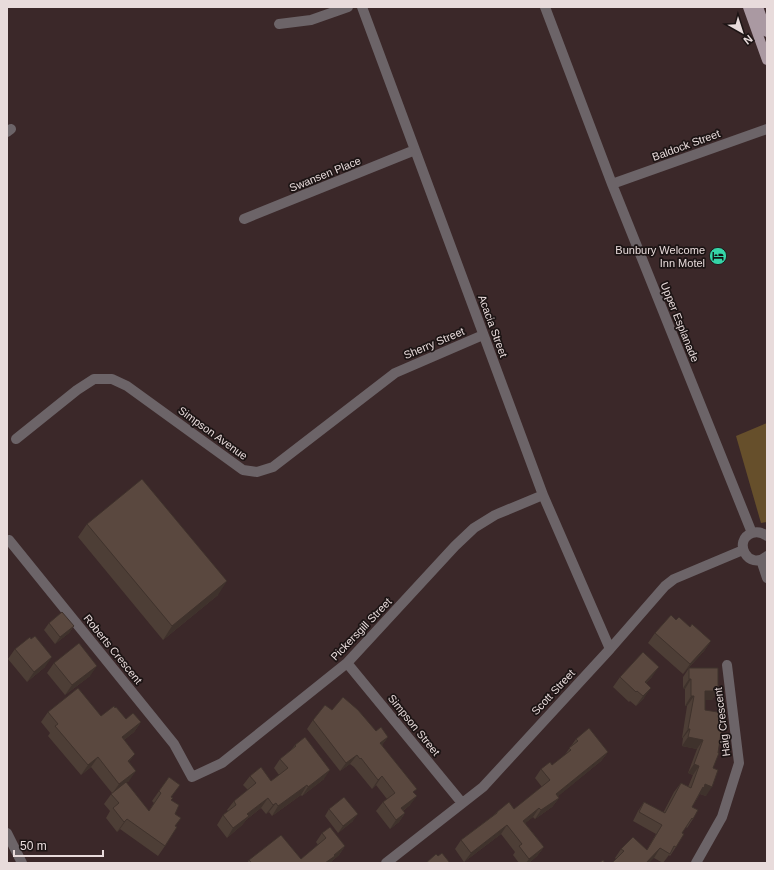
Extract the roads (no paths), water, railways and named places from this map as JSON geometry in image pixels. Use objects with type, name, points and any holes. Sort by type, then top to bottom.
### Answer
[{"type":"main road","points":[[748,7],[767,60]]},
{"type":"main road","points":[[758,7],[767,32]]},
{"type":"street","points":[[279,24],[311,20],[348,7]]},
{"type":"street","name":"Acacia Street","points":[[362,7],[543,495],[610,649]]},
{"type":"street","name":"Upper Esplanade","points":[[545,7],[612,184],[752,533]]},
{"type":"street","name":"Baldock Street","points":[[612,184],[767,129]]},
{"type":"street","name":"Swansen Place","points":[[244,219],[415,150]]},
{"type":"street","name":"Sherry Street","points":[[395,373],[483,335]]},
{"type":"street","name":"Simpson Avenue","points":[[16,439],[77,390],[94,379],[112,379],[127,386],[243,470],[257,472],[273,467],[395,373]]},
{"type":"street","name":"Pickersgill Street","points":[[192,777],[222,763],[347,663],[464,536],[484,521],[543,495]]},
{"type":"street","points":[[767,536],[761,533],[752,533],[748,535],[744,542],[743,550],[748,558],[757,561],[764,558],[767,578]]},
{"type":"street","name":"Roberts Crescent","points":[[9,540],[174,744],[192,777]]},
{"type":"street","name":"Scott Street","points":[[386,863],[483,787],[610,649],[665,586],[674,579],[743,550]]},
{"type":"street","name":"Simpson Street","points":[[347,663],[462,803]]},
{"type":"street","name":"Haig Crescent","points":[[696,863],[722,817],[739,763],[727,665]]},
{"type":"street","points":[[7,832],[22,863]]},
{"type":"place","name":"Bunbury Welcome Inn Motel","points":[[718,256]]}]
